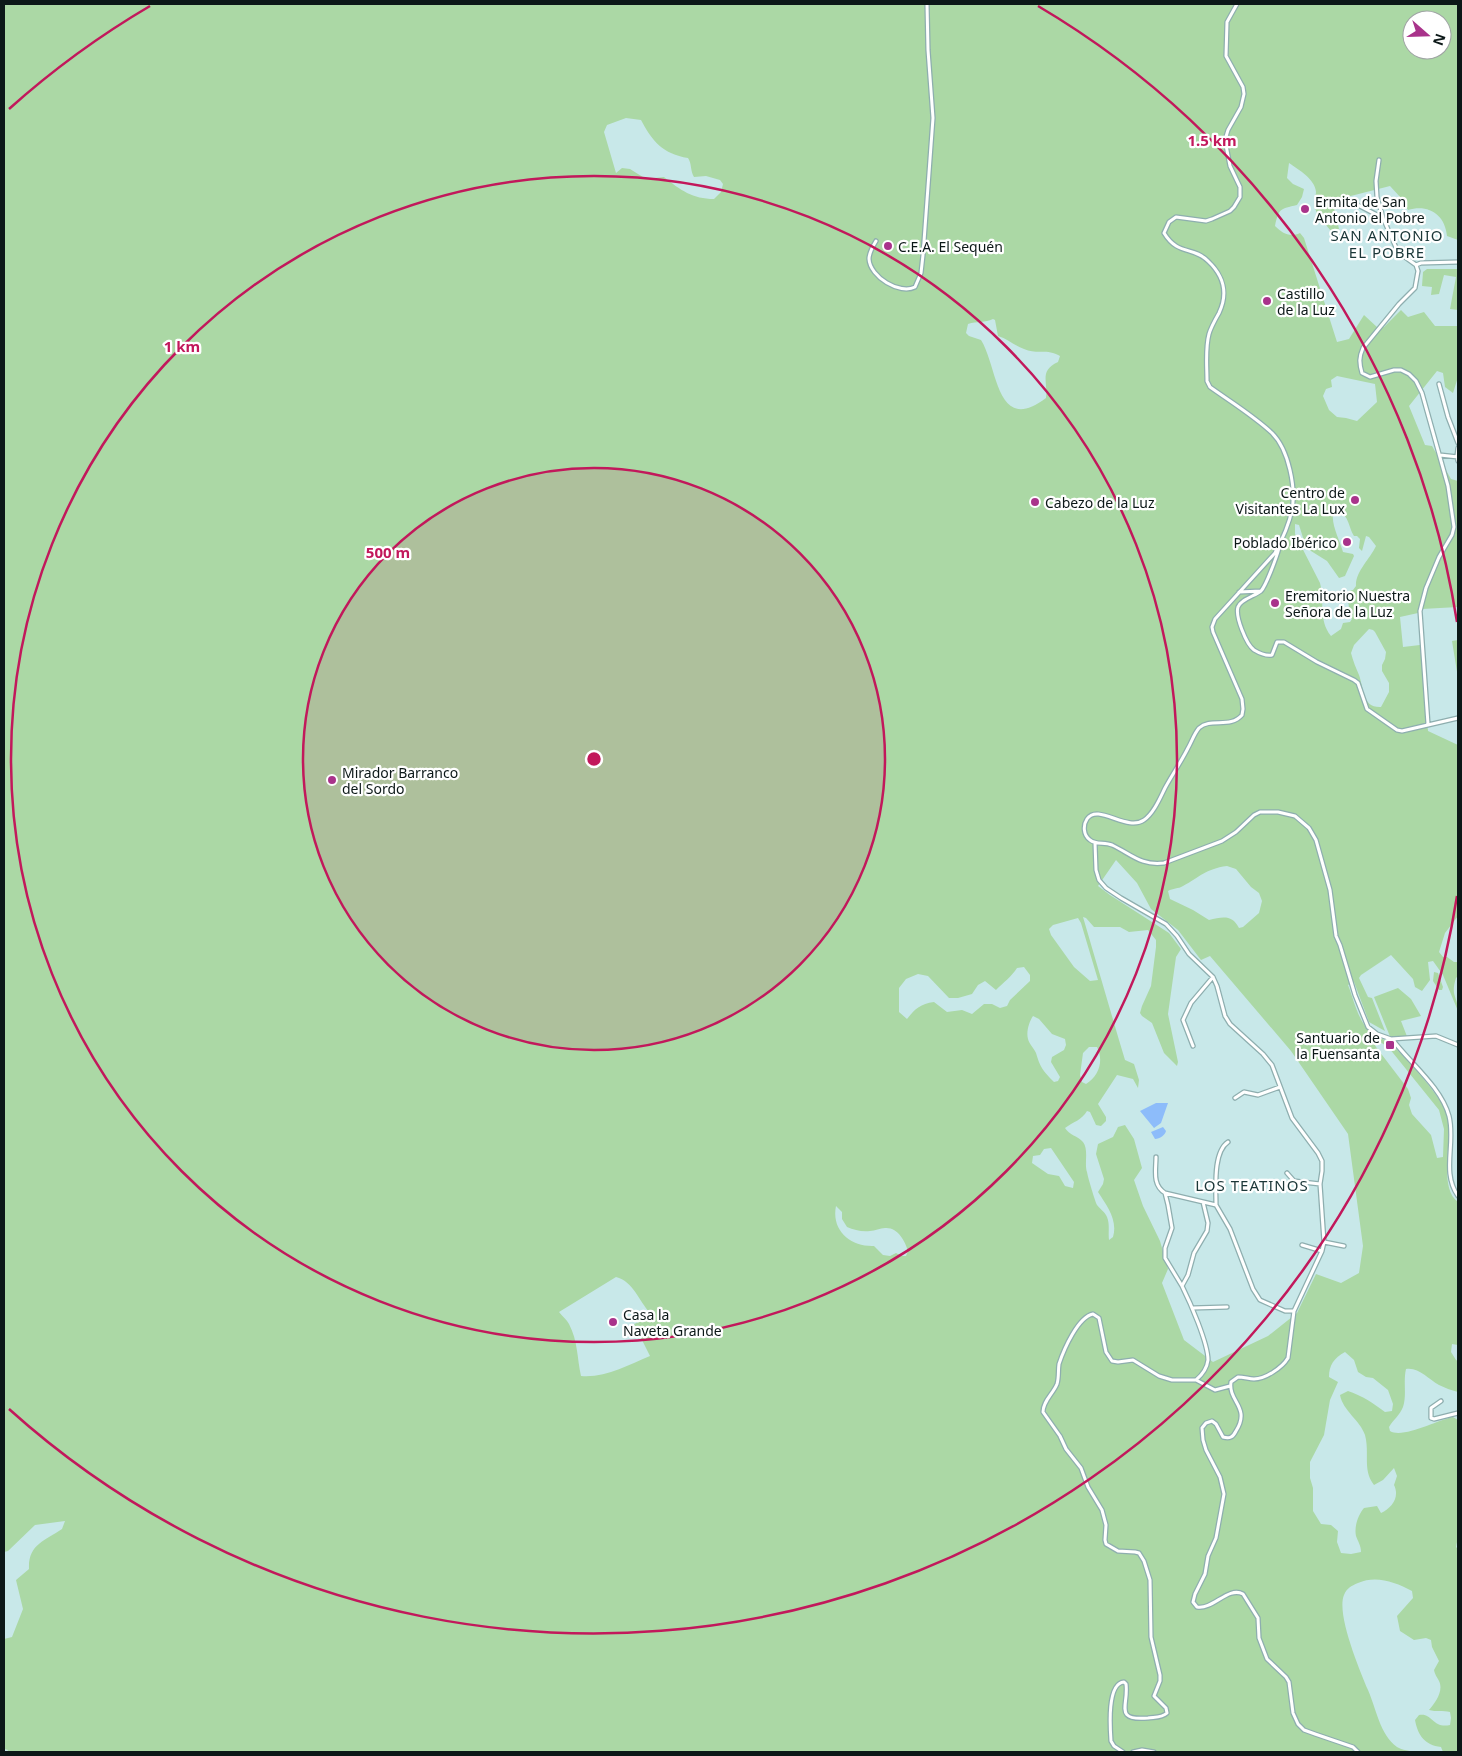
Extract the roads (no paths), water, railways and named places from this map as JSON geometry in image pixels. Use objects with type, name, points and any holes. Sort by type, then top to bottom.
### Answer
[{"type":"street","points":[[876,241],[871,249],[869,259],[875,273],[883,280],[902,290],[915,287],[923,255],[932,137],[926,4]]},
{"type":"street","points":[[1237,4],[1227,22],[1226,56],[1243,87],[1244,94],[1241,107],[1228,130],[1226,140],[1230,166],[1240,186],[1240,197],[1230,211],[1206,221],[1176,217],[1169,222],[1164,233],[1174,246],[1198,254],[1207,260],[1223,282],[1223,303],[1208,336],[1207,381],[1210,387],[1273,434],[1287,457],[1293,503],[1292,511],[1261,591],[1240,603],[1238,607],[1240,624],[1253,650],[1269,656],[1272,655],[1278,642],[1284,642],[1358,683],[1367,709],[1397,730],[1402,731],[1458,718]]},
{"type":"street","points":[[1379,160],[1376,181],[1377,197],[1383,218],[1398,252],[1416,265],[1418,272],[1415,288],[1399,304],[1363,348],[1359,365],[1362,373],[1370,377],[1394,370],[1402,370],[1416,381],[1422,393],[1440,455],[1448,486],[1454,527],[1452,535],[1439,557],[1426,588],[1420,612],[1428,724]]},
{"type":"street","points":[[1335,205],[1341,200],[1348,200],[1383,218]]},
{"type":"street","points":[[1416,265],[1421,263],[1458,262]]},
{"type":"street","points":[[1439,384],[1448,418],[1458,442]]},
{"type":"street","points":[[1458,448],[1458,461]]},
{"type":"street","points":[[1440,455],[1458,456]]},
{"type":"street","points":[[1280,545],[1216,619],[1212,627],[1216,641],[1242,699],[1242,716],[1231,722],[1206,724],[1199,728],[1157,804],[1143,821],[1131,824],[1099,814],[1090,816],[1086,820],[1084,831],[1088,839],[1095,843],[1111,845],[1144,862],[1156,864],[1164,863],[1222,841],[1260,812],[1278,812],[1295,816],[1309,828],[1316,840],[1330,890],[1336,936],[1360,1009],[1371,1030],[1380,1036],[1391,1039],[1436,1036],[1458,1045]]},
{"type":"street","points":[[1239,592],[1261,591]]},
{"type":"street","points":[[1095,843],[1096,870],[1099,880],[1106,888],[1121,898],[1166,924],[1189,954],[1212,977],[1217,986],[1225,1016],[1230,1024],[1263,1054],[1272,1065],[1292,1118],[1322,1161],[1320,1184],[1324,1242],[1294,1311],[1290,1350],[1285,1362],[1261,1378],[1251,1379],[1241,1376],[1236,1377],[1231,1382],[1230,1386],[1242,1412],[1240,1424],[1235,1434],[1230,1438],[1223,1437],[1216,1424],[1210,1421],[1202,1428],[1206,1450],[1220,1477],[1224,1494],[1216,1538],[1208,1556],[1205,1574],[1195,1594],[1194,1604],[1197,1607],[1204,1608],[1233,1592],[1243,1594],[1258,1618],[1259,1638],[1267,1659],[1285,1675],[1289,1682],[1293,1713],[1298,1724],[1304,1730],[1353,1747],[1358,1752]]},
{"type":"street","points":[[1193,1046],[1183,1020],[1191,1004],[1212,977]]},
{"type":"street","points":[[1391,1039],[1434,1088],[1445,1106],[1451,1132],[1449,1172],[1454,1190],[1458,1196]]},
{"type":"street","points":[[1235,1098],[1244,1092],[1258,1095],[1280,1087]]},
{"type":"street","points":[[1228,1142],[1222,1146],[1218,1157],[1216,1205],[1230,1229],[1253,1289],[1260,1300],[1285,1311],[1294,1311]]},
{"type":"street","points":[[1156,1156],[1156,1183],[1160,1190],[1165,1193],[1216,1205]]},
{"type":"street","points":[[1287,1173],[1294,1181],[1320,1184]]},
{"type":"street","points":[[1165,1193],[1172,1228],[1165,1248],[1165,1258],[1193,1308],[1208,1358],[1206,1368],[1196,1380]]},
{"type":"street","points":[[1182,1286],[1188,1276],[1194,1254],[1207,1231],[1208,1223],[1203,1202]]},
{"type":"street","points":[[1324,1242],[1344,1246]]},
{"type":"street","points":[[1302,1245],[1322,1250]]},
{"type":"street","points":[[1193,1308],[1227,1307]]},
{"type":"street","points":[[1123,1752],[1112,1743],[1111,1736],[1112,1695],[1119,1682],[1126,1684],[1125,1707],[1130,1717],[1136,1719],[1161,1717],[1167,1713],[1166,1708],[1154,1695],[1159,1684],[1160,1675],[1151,1638],[1149,1577],[1144,1561],[1138,1553],[1130,1551],[1120,1552],[1113,1550],[1106,1544],[1104,1540],[1106,1525],[1102,1510],[1088,1487],[1081,1468],[1066,1449],[1044,1412],[1043,1407],[1057,1384],[1060,1362],[1076,1327],[1084,1318],[1094,1314],[1099,1318],[1106,1352],[1112,1361],[1133,1360],[1159,1376],[1168,1379],[1196,1380],[1215,1390],[1230,1386]]},
{"type":"street","points":[[1441,1401],[1431,1408],[1431,1418],[1434,1419],[1458,1413]]},
{"type":"street","points":[[1132,1752],[1142,1750],[1154,1752]]},
{"type":"water","points":[[1156,1103],[1168,1103],[1161,1123],[1154,1128],[1140,1111]]},
{"type":"water","points":[[1163,1127],[1166,1131],[1165,1134],[1155,1139],[1151,1132]]},
{"type":"place","name":"Ermita de San Antonio el Pobre","points":[[1305,209]]},
{"type":"place","name":"C.E.A. El Sequén","points":[[888,246]]},
{"type":"place","name":"Castillo de la Luz","points":[[1267,301]]},
{"type":"place","name":"Centro de Visitantes La Lux","points":[[1355,500]]},
{"type":"place","name":"Cabezo de la Luz","points":[[1035,502]]},
{"type":"place","name":"Poblado Ibérico","points":[[1347,542]]},
{"type":"place","name":"Eremitorio Nuestra Señora de la Luz","points":[[1275,603]]},
{"type":"place","name":"Mirador Barranco del Sordo","points":[[332,780]]},
{"type":"place","name":"Santuario de la Fuensanta","points":[[1390,1045]]},
{"type":"place","name":"Casa la Naveta Grande","points":[[613,1322]]},
{"type":"district","name":"SAN ANTONIO EL POBRE","points":[[1387,244]]},
{"type":"district","name":"LOS TEATINOS","points":[[1252,1185]]}]
